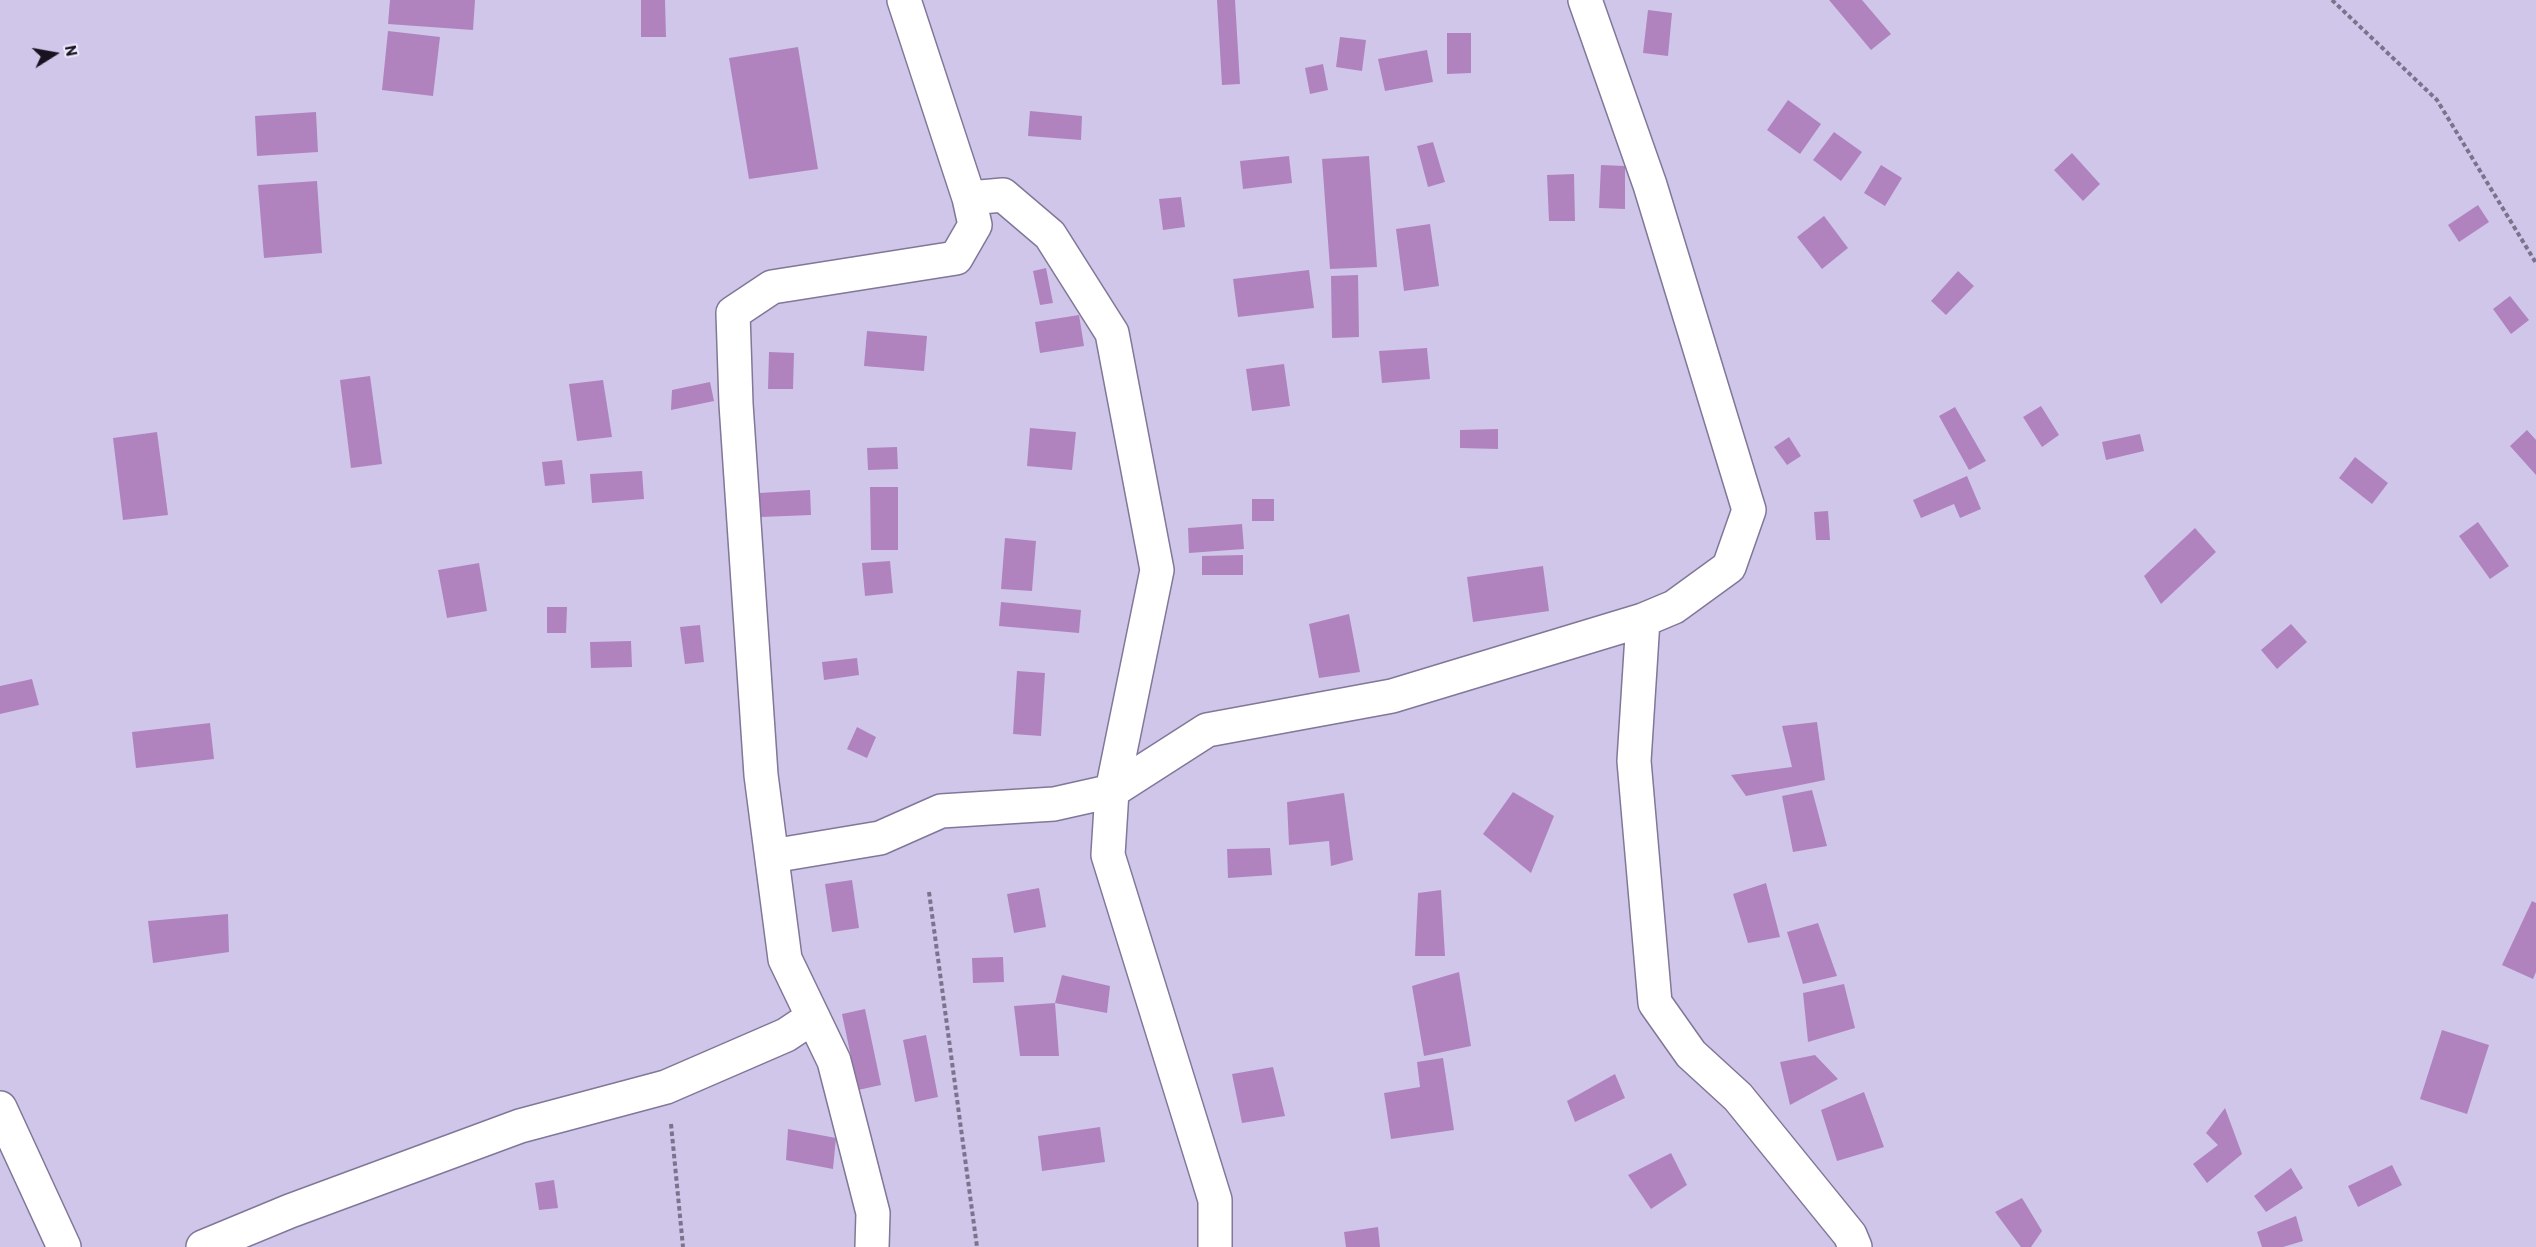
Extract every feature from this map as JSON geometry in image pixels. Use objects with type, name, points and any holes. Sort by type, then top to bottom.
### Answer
[{"type":"street","points":[[872,1247],[873,1212],[834,1061],[785,959],[761,775],[732,313],[772,286],[956,258],[975,225],[969,198],[904,0]]},
{"type":"street","points":[[772,856],[880,838],[941,811],[1054,804],[1112,791],[1207,730],[1392,696],[1643,620],[1674,607],[1729,567],[1749,510],[1650,186],[1585,0]]},
{"type":"street","points":[[969,198],[1004,195],[1050,235],[1112,333],[1157,570],[1112,791],[1108,855],[1215,1200],[1215,1247]]},
{"type":"street","points":[[1643,620],[1634,761],[1655,1003],[1691,1054],[1738,1097],[1850,1236],[1855,1247]]},
{"type":"street","points":[[203,1247],[290,1211],[520,1125],[666,1087],[786,1035],[813,1017]]},
{"type":"street","points":[[0,1108],[64,1247]]},
{"type":"path","points":[[2332,0],[2437,100],[2536,263]]},
{"type":"path","points":[[929,892],[977,1247]]},
{"type":"path","points":[[666,1087],[683,1247]]},
{"type":"building","points":[[390,0],[475,0],[473,30],[388,24]]},
{"type":"building","points":[[641,0],[665,0],[666,37],[641,37]]},
{"type":"building","points":[[1217,0],[1235,0],[1240,84],[1222,85]]},
{"type":"building","points":[[1829,0],[1862,0],[1891,34],[1871,50]]},
{"type":"building","points":[[1648,10],[1672,13],[1668,56],[1643,53]]},
{"type":"building","points":[[388,31],[440,37],[433,96],[382,90]]},
{"type":"building","points":[[1447,33],[1471,33],[1471,73],[1447,74]]},
{"type":"building","points":[[1340,37],[1366,40],[1362,71],[1336,67]]},
{"type":"building","points":[[798,47],[818,169],[749,179],[729,58]]},
{"type":"building","points":[[1427,50],[1433,82],[1385,91],[1378,59]]},
{"type":"building","points":[[1323,64],[1328,90],[1310,94],[1305,68]]},
{"type":"building","points":[[1788,100],[1821,124],[1800,154],[1767,130]]},
{"type":"building","points":[[1030,111],[1082,116],[1081,140],[1028,136]]},
{"type":"building","points":[[316,112],[318,152],[257,156],[255,116]]},
{"type":"building","points":[[1834,132],[1862,152],[1841,181],[1813,160]]},
{"type":"building","points":[[1433,142],[1445,182],[1428,187],[1417,146]]},
{"type":"building","points":[[2072,153],[2100,184],[2083,201],[2054,170]]},
{"type":"building","points":[[1289,156],[1292,183],[1243,189],[1240,161]]},
{"type":"building","points":[[1369,156],[1377,267],[1330,269],[1322,159]]},
{"type":"building","points":[[1601,165],[1625,166],[1625,209],[1599,208]]},
{"type":"building","points":[[1881,165],[1902,178],[1885,206],[1864,193]]},
{"type":"building","points":[[1574,174],[1575,221],[1549,221],[1547,175]]},
{"type":"building","points":[[317,181],[322,253],[264,258],[258,185]]},
{"type":"building","points":[[1181,197],[1185,227],[1163,230],[1159,199]]},
{"type":"building","points":[[2478,205],[2489,222],[2459,242],[2448,225]]},
{"type":"building","points":[[1824,216],[1848,248],[1822,269],[1797,237]]},
{"type":"building","points":[[1430,224],[1439,286],[1404,291],[1396,229]]},
{"type":"building","points":[[1046,268],[1053,303],[1040,305],[1033,271]]},
{"type":"building","points":[[1309,270],[1314,308],[1238,317],[1233,279]]},
{"type":"building","points":[[1958,271],[1974,286],[1946,315],[1931,301]]},
{"type":"building","points":[[1358,275],[1359,337],[1332,338],[1331,276]]},
{"type":"building","points":[[2510,296],[2529,320],[2511,334],[2493,309]]},
{"type":"building","points":[[1079,315],[1084,346],[1040,353],[1035,322]]},
{"type":"building","points":[[867,331],[927,336],[924,371],[864,366]]},
{"type":"building","points":[[1427,348],[1430,379],[1382,383],[1379,351]]},
{"type":"building","points":[[769,352],[794,353],[793,389],[768,389]]},
{"type":"building","points":[[1284,364],[1290,406],[1252,411],[1246,369]]},
{"type":"building","points":[[370,376],[382,464],[351,468],[340,380]]},
{"type":"building","points":[[603,380],[612,437],[577,441],[569,384]]},
{"type":"building","points":[[710,382],[714,401],[671,410],[672,390]]},
{"type":"building","points":[[2041,406],[2059,435],[2042,447],[2023,417]]},
{"type":"building","points":[[1955,407],[1986,461],[1969,470],[1939,416]]},
{"type":"building","points":[[1030,428],[1076,432],[1072,470],[1027,466]]},
{"type":"building","points":[[1498,429],[1498,449],[1460,448],[1460,430]]},
{"type":"building","points":[[2527,430],[2536,440],[2536,475],[2510,446]]},
{"type":"building","points":[[157,432],[168,515],[123,520],[113,438]]},
{"type":"building","points":[[2140,434],[2144,451],[2106,460],[2102,442]]},
{"type":"building","points":[[1789,437],[1801,456],[1787,465],[1774,447]]},
{"type":"building","points":[[897,447],[898,469],[868,470],[867,448]]},
{"type":"building","points":[[2355,457],[2388,483],[2372,504],[2339,478]]},
{"type":"building","points":[[562,460],[565,484],[545,486],[542,462]]},
{"type":"building","points":[[642,471],[644,499],[592,503],[590,474]]},
{"type":"building","points":[[1967,476],[1981,509],[1960,518],[1954,504],[1921,518],[1913,500]]},
{"type":"building","points":[[870,487],[898,487],[898,550],[871,550]]},
{"type":"building","points":[[810,490],[811,515],[761,517],[759,493]]},
{"type":"building","points":[[1252,499],[1274,499],[1274,521],[1252,521]]},
{"type":"building","points":[[1828,511],[1830,540],[1816,540],[1814,512]]},
{"type":"building","points":[[2478,522],[2509,566],[2490,579],[2459,536]]},
{"type":"building","points":[[1242,524],[1244,549],[1189,553],[1188,528]]},
{"type":"building","points":[[2195,528],[2216,552],[2161,604],[2144,576]]},
{"type":"building","points":[[1005,538],[1036,541],[1032,591],[1001,589]]},
{"type":"building","points":[[1243,555],[1243,575],[1202,575],[1202,556]]},
{"type":"building","points":[[890,561],[893,593],[865,596],[862,563]]},
{"type":"building","points":[[479,563],[487,611],[447,618],[438,570]]},
{"type":"building","points":[[1543,566],[1549,611],[1473,622],[1467,577]]},
{"type":"building","points":[[1001,602],[1081,610],[1079,633],[999,626]]},
{"type":"building","points":[[547,607],[567,607],[566,633],[547,633]]},
{"type":"building","points":[[1349,614],[1360,672],[1319,678],[1309,624]]},
{"type":"building","points":[[2291,624],[2307,642],[2277,669],[2261,650]]},
{"type":"building","points":[[700,625],[704,662],[685,664],[680,627]]},
{"type":"building","points":[[631,641],[632,667],[591,668],[590,642]]},
{"type":"building","points":[[857,658],[859,675],[824,680],[822,662]]},
{"type":"building","points":[[1017,671],[1045,673],[1041,736],[1013,734]]},
{"type":"building","points":[[32,679],[39,705],[0,714],[0,686]]},
{"type":"building","points":[[1817,722],[1825,780],[1746,796],[1731,775],[1792,767],[1782,726]]},
{"type":"building","points":[[210,723],[214,759],[136,768],[132,732]]},
{"type":"building","points":[[857,727],[876,737],[867,758],[847,749]]},
{"type":"building","points":[[1812,790],[1827,846],[1793,852],[1782,796]]},
{"type":"building","points":[[1513,792],[1554,816],[1531,873],[1483,834]]},
{"type":"building","points":[[1344,793],[1353,860],[1331,866],[1329,841],[1289,845],[1287,802]]},
{"type":"building","points":[[1270,848],[1272,875],[1228,878],[1227,849]]},
{"type":"building","points":[[852,880],[859,928],[832,932],[825,884]]},
{"type":"building","points":[[1766,883],[1780,937],[1748,943],[1733,894]]},
{"type":"building","points":[[1039,888],[1046,927],[1014,933],[1007,894]]},
{"type":"building","points":[[1441,890],[1445,956],[1415,956],[1418,893]]},
{"type":"building","points":[[2532,901],[2536,903],[2536,972],[2533,979],[2502,965]]},
{"type":"building","points":[[228,914],[229,952],[153,963],[148,921]]},
{"type":"building","points":[[1818,923],[1837,976],[1803,984],[1787,932]]},
{"type":"building","points":[[1003,957],[1004,982],[973,983],[972,958]]},
{"type":"building","points":[[1459,972],[1471,1046],[1424,1056],[1412,986]]},
{"type":"building","points":[[1062,975],[1110,986],[1107,1013],[1055,1003]]},
{"type":"building","points":[[1844,984],[1855,1028],[1808,1042],[1803,993]]},
{"type":"building","points":[[1055,1003],[1059,1056],[1020,1056],[1014,1006]]},
{"type":"building","points":[[865,1009],[881,1085],[858,1090],[842,1014]]},
{"type":"building","points":[[2442,1030],[2489,1045],[2467,1114],[2420,1099]]},
{"type":"building","points":[[926,1035],[938,1097],[915,1102],[903,1040]]},
{"type":"building","points":[[1815,1055],[1838,1079],[1790,1105],[1780,1062]]},
{"type":"building","points":[[1443,1058],[1454,1130],[1391,1139],[1384,1093],[1420,1087],[1417,1062]]},
{"type":"building","points":[[1273,1067],[1285,1116],[1242,1123],[1232,1074]]},
{"type":"building","points":[[1615,1074],[1625,1098],[1575,1122],[1567,1101]]},
{"type":"building","points":[[1864,1092],[1884,1147],[1837,1161],[1821,1110]]},
{"type":"building","points":[[2225,1108],[2242,1154],[2207,1183],[2193,1164],[2218,1145],[2206,1133]]},
{"type":"building","points":[[1100,1127],[1105,1162],[1042,1171],[1038,1136]]},
{"type":"building","points":[[788,1129],[836,1138],[833,1169],[786,1160]]},
{"type":"building","points":[[1671,1153],[1687,1185],[1651,1209],[1628,1175]]},
{"type":"building","points":[[2392,1165],[2402,1185],[2358,1207],[2348,1186]]},
{"type":"building","points":[[2291,1168],[2303,1188],[2266,1212],[2254,1196]]},
{"type":"building","points":[[554,1180],[558,1208],[539,1210],[535,1183]]},
{"type":"building","points":[[2022,1198],[2042,1231],[2031,1247],[2021,1247],[1995,1212]]},
{"type":"building","points":[[2296,1216],[2303,1241],[2283,1247],[2262,1247],[2257,1232]]},
{"type":"building","points":[[1378,1227],[1380,1247],[1346,1247],[1344,1232]]}]
